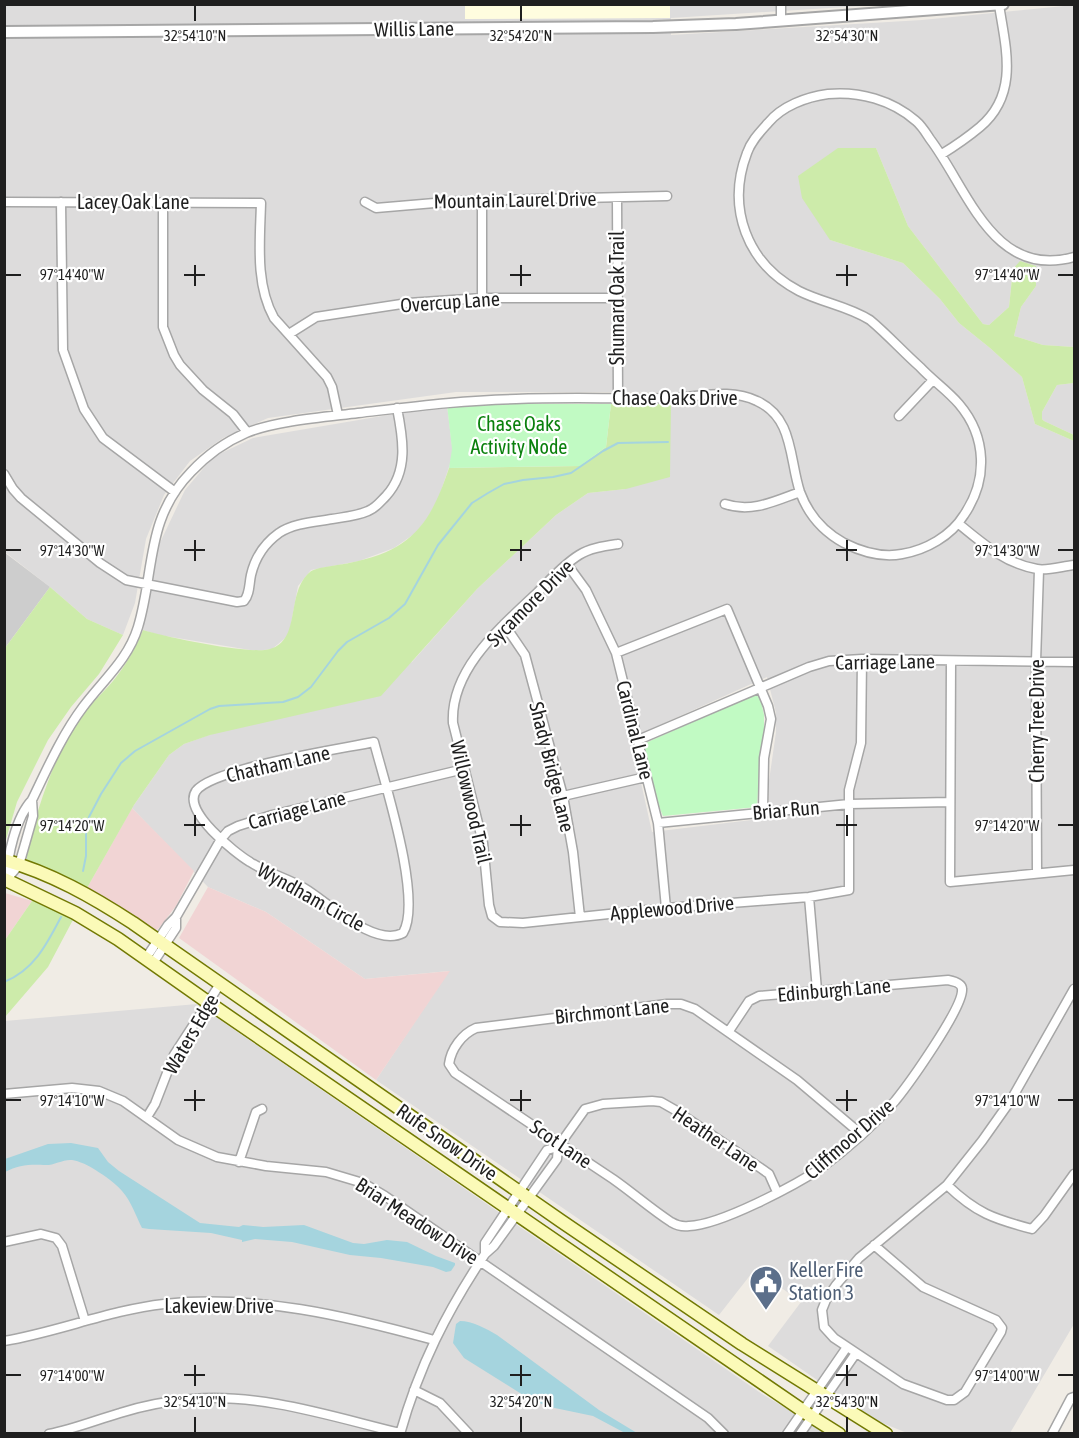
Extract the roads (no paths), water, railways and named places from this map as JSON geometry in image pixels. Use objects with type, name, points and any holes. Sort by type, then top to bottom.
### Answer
[{"type":"main road","name":"Rufe Snow Drive","points":[[10,862],[86,894],[133,923],[524,1196],[742,1344],[886,1434]]},
{"type":"main road","name":"Rufe Snow Drive","points":[[6,879],[92,922],[839,1434]]},
{"type":"main road","points":[[310,1072],[322,1056]]},
{"type":"street","points":[[781,4],[781,21]]},
{"type":"street","points":[[942,154],[981,126],[990,117],[1002,97],[1008,74],[1008,61],[1001,5]]},
{"type":"street","name":"Willis Lane","points":[[4,32],[653,27],[781,21],[1001,5]]},
{"type":"street","name":"Chase Oaks Drive","points":[[6,879],[24,808],[32,800],[84,706],[125,658],[139,626],[153,542],[160,520],[175,492],[192,470],[208,456],[224,444],[247,432],[269,426],[397,408],[516,399],[689,398],[728,393],[759,401],[774,413],[787,432],[800,492],[810,513],[833,537],[859,551],[898,555],[917,551],[936,542],[959,524],[974,501],[981,472],[980,447],[971,424],[959,404],[870,320],[857,312],[799,291],[770,270],[758,257],[744,231],[740,215],[740,182],[747,153],[754,139],[771,118],[793,104],[813,96],[841,93],[871,96],[906,113],[918,122],[942,154],[974,211],[1002,243],[1035,259],[1064,259],[1074,256]]},
{"type":"street","name":"Mountain Laurel Drive","points":[[365,202],[376,208],[405,204],[667,196]]},
{"type":"street","name":"Shumard Oak Trail","points":[[617,198],[618,398]]},
{"type":"street","points":[[482,201],[482,298]]},
{"type":"street","name":"Lacey Oak Lane","points":[[4,202],[261,203],[261,278],[264,295],[274,318],[289,334]]},
{"type":"street","points":[[61,202],[63,350],[84,409],[103,438],[175,492]]},
{"type":"street","points":[[163,202],[163,327],[166,336],[174,356],[187,374],[233,414],[247,432]]},
{"type":"street","name":"Overcup Lane","points":[[289,334],[306,322],[327,315],[408,303],[482,298],[618,298]]},
{"type":"street","points":[[289,334],[327,377],[332,387],[338,415]]},
{"type":"street","points":[[899,416],[933,380]]},
{"type":"street","points":[[4,474],[21,498],[100,563],[126,580],[237,602],[244,601],[248,596],[252,572],[262,549],[279,533],[303,524],[366,512],[376,507],[391,490],[402,459],[402,437],[397,408]]},
{"type":"street","points":[[725,504],[738,508],[765,505],[800,492]]},
{"type":"street","points":[[959,524],[992,550],[1013,562],[1039,570],[1074,565]]},
{"type":"street","name":"Sycamore Drive","points":[[459,685],[472,662],[504,624],[567,564],[580,554],[618,543]]},
{"type":"street","name":"Cardinal Lane","points":[[567,564],[586,590],[616,653],[658,823],[666,908]]},
{"type":"street","name":"Cherry Tree Drive","points":[[1037,873],[1036,662],[1039,570]]},
{"type":"street","points":[[616,653],[727,609],[768,706],[771,719],[763,766],[763,811]]},
{"type":"street","name":"Shady Bridge Lane","points":[[504,624],[525,655],[563,796],[573,852],[580,916]]},
{"type":"street","points":[[849,804],[849,790],[861,743],[862,659]]},
{"type":"street","name":"Carriage Lane","points":[[638,740],[809,667],[829,662],[862,659],[1074,662]]},
{"type":"street","points":[[951,661],[950,882],[1074,870]]},
{"type":"street","name":"Willowwood Trail","points":[[459,685],[452,713],[453,723],[483,843],[489,905],[492,915],[496,918]]},
{"type":"street","name":"Chatham Lane","points":[[221,839],[197,813],[193,803],[196,791],[206,782],[223,776],[374,742],[386,788]]},
{"type":"street","name":"Carriage Lane","points":[[149,961],[176,928],[176,916],[228,831],[272,815],[464,769]]},
{"type":"street","points":[[563,796],[646,777]]},
{"type":"street","name":"Wyndham Circle","points":[[221,839],[250,863],[301,887],[356,924],[384,936],[397,936],[407,927],[409,895],[407,871],[386,788]]},
{"type":"street","name":"Briar Run","points":[[658,823],[849,804],[950,802]]},
{"type":"street","name":"Applewood Drive","points":[[496,918],[501,922],[511,924],[666,908],[809,897],[849,890],[849,804]]},
{"type":"street","points":[[809,897],[817,990]]},
{"type":"street","name":"Edinburgh Lane","points":[[729,1031],[753,998],[817,990],[948,980],[956,982]]},
{"type":"street","name":"Cliffmoor Drive","points":[[616,1182],[673,1223],[681,1226],[698,1225],[726,1216],[796,1184],[822,1167],[895,1101],[952,1017],[963,989],[956,982]]},
{"type":"street","name":"Waters Edge","points":[[147,1117],[156,1104],[174,1055],[220,984]]},
{"type":"street","points":[[874,1245],[923,1287],[988,1316],[1000,1324],[1001,1332],[960,1397],[947,1400],[903,1384],[834,1338],[824,1327],[822,1310],[826,1300],[859,1258],[874,1245],[947,1185],[982,1141],[1011,1100],[1074,988]]},
{"type":"street","name":"Birchmont Lane","points":[[449,1064],[453,1051],[468,1031],[476,1028],[681,1004],[695,1009],[729,1031],[797,1080],[861,1134]]},
{"type":"street","name":"Scot Lane","points":[[449,1064],[455,1072],[559,1146],[616,1182]]},
{"type":"street","name":"Briar Meadow Drive","points":[[4,1094],[86,1088],[110,1095],[147,1117],[165,1132],[217,1157],[239,1162],[326,1172],[363,1183],[483,1257],[708,1418],[724,1434]]},
{"type":"street","name":"Heather Lane","points":[[400,1433],[414,1390],[444,1319],[483,1257],[494,1246],[512,1212],[557,1159],[559,1146],[579,1116],[591,1106],[661,1102],[769,1174],[777,1192]]},
{"type":"street","points":[[239,1162],[256,1112],[262,1109]]},
{"type":"street","name":"Heather Lane","points":[[524,1196],[547,1150],[559,1146]]},
{"type":"street","points":[[947,1185],[963,1200],[984,1214],[1032,1229],[1074,1174]]},
{"type":"street","points":[[4,1242],[41,1234],[56,1238],[62,1246],[85,1321]]},
{"type":"street","name":"Lakeview Drive","points":[[4,1341],[36,1336],[85,1321],[164,1304],[243,1302],[305,1310],[434,1340]]},
{"type":"street","points":[[822,1394],[847,1347]]},
{"type":"street","points":[[787,1434],[808,1414],[856,1353]]},
{"type":"street","points":[[414,1390],[440,1404],[469,1434]]},
{"type":"street","points":[[1052,1434],[1071,1398],[1074,1397]]},
{"type":"street","points":[[49,1434],[88,1424],[121,1412],[190,1399],[214,1398],[276,1404],[400,1433]]},
{"type":"street","points":[[800,1434],[808,1414]]},
{"type":"water","points":[[71,1143],[98,1148],[108,1162],[119,1171],[200,1223],[239,1227],[243,1225],[263,1227],[304,1225],[353,1243],[364,1244],[387,1240],[407,1242],[455,1263],[455,1265],[451,1271],[446,1272],[433,1267],[350,1255],[292,1242],[255,1239],[242,1242],[242,1240],[211,1233],[142,1228],[122,1191],[106,1177],[78,1161],[24,1165],[5,1172],[5,1159],[48,1144]]},
{"type":"water","points":[[460,1321],[474,1324],[497,1335],[599,1410],[637,1433],[625,1433],[593,1416],[550,1407],[531,1400],[464,1358],[453,1343],[456,1324]]},
{"type":"waterway","points":[[83,871],[86,856],[86,827],[89,817],[121,763],[135,751],[210,709],[219,706],[283,702],[298,697],[311,687],[347,642],[389,618],[405,604],[438,545],[472,503],[504,484],[571,473],[618,443],[668,442]]},
{"type":"waterway","points":[[4,982],[24,971],[32,963],[45,946],[61,917]]},
{"type":"place","name":"Keller Fire Station 3","points":[[766,1311]]},
{"type":"park label","name":"Chase Oaks Activity Node","points":[[519,436]]}]
